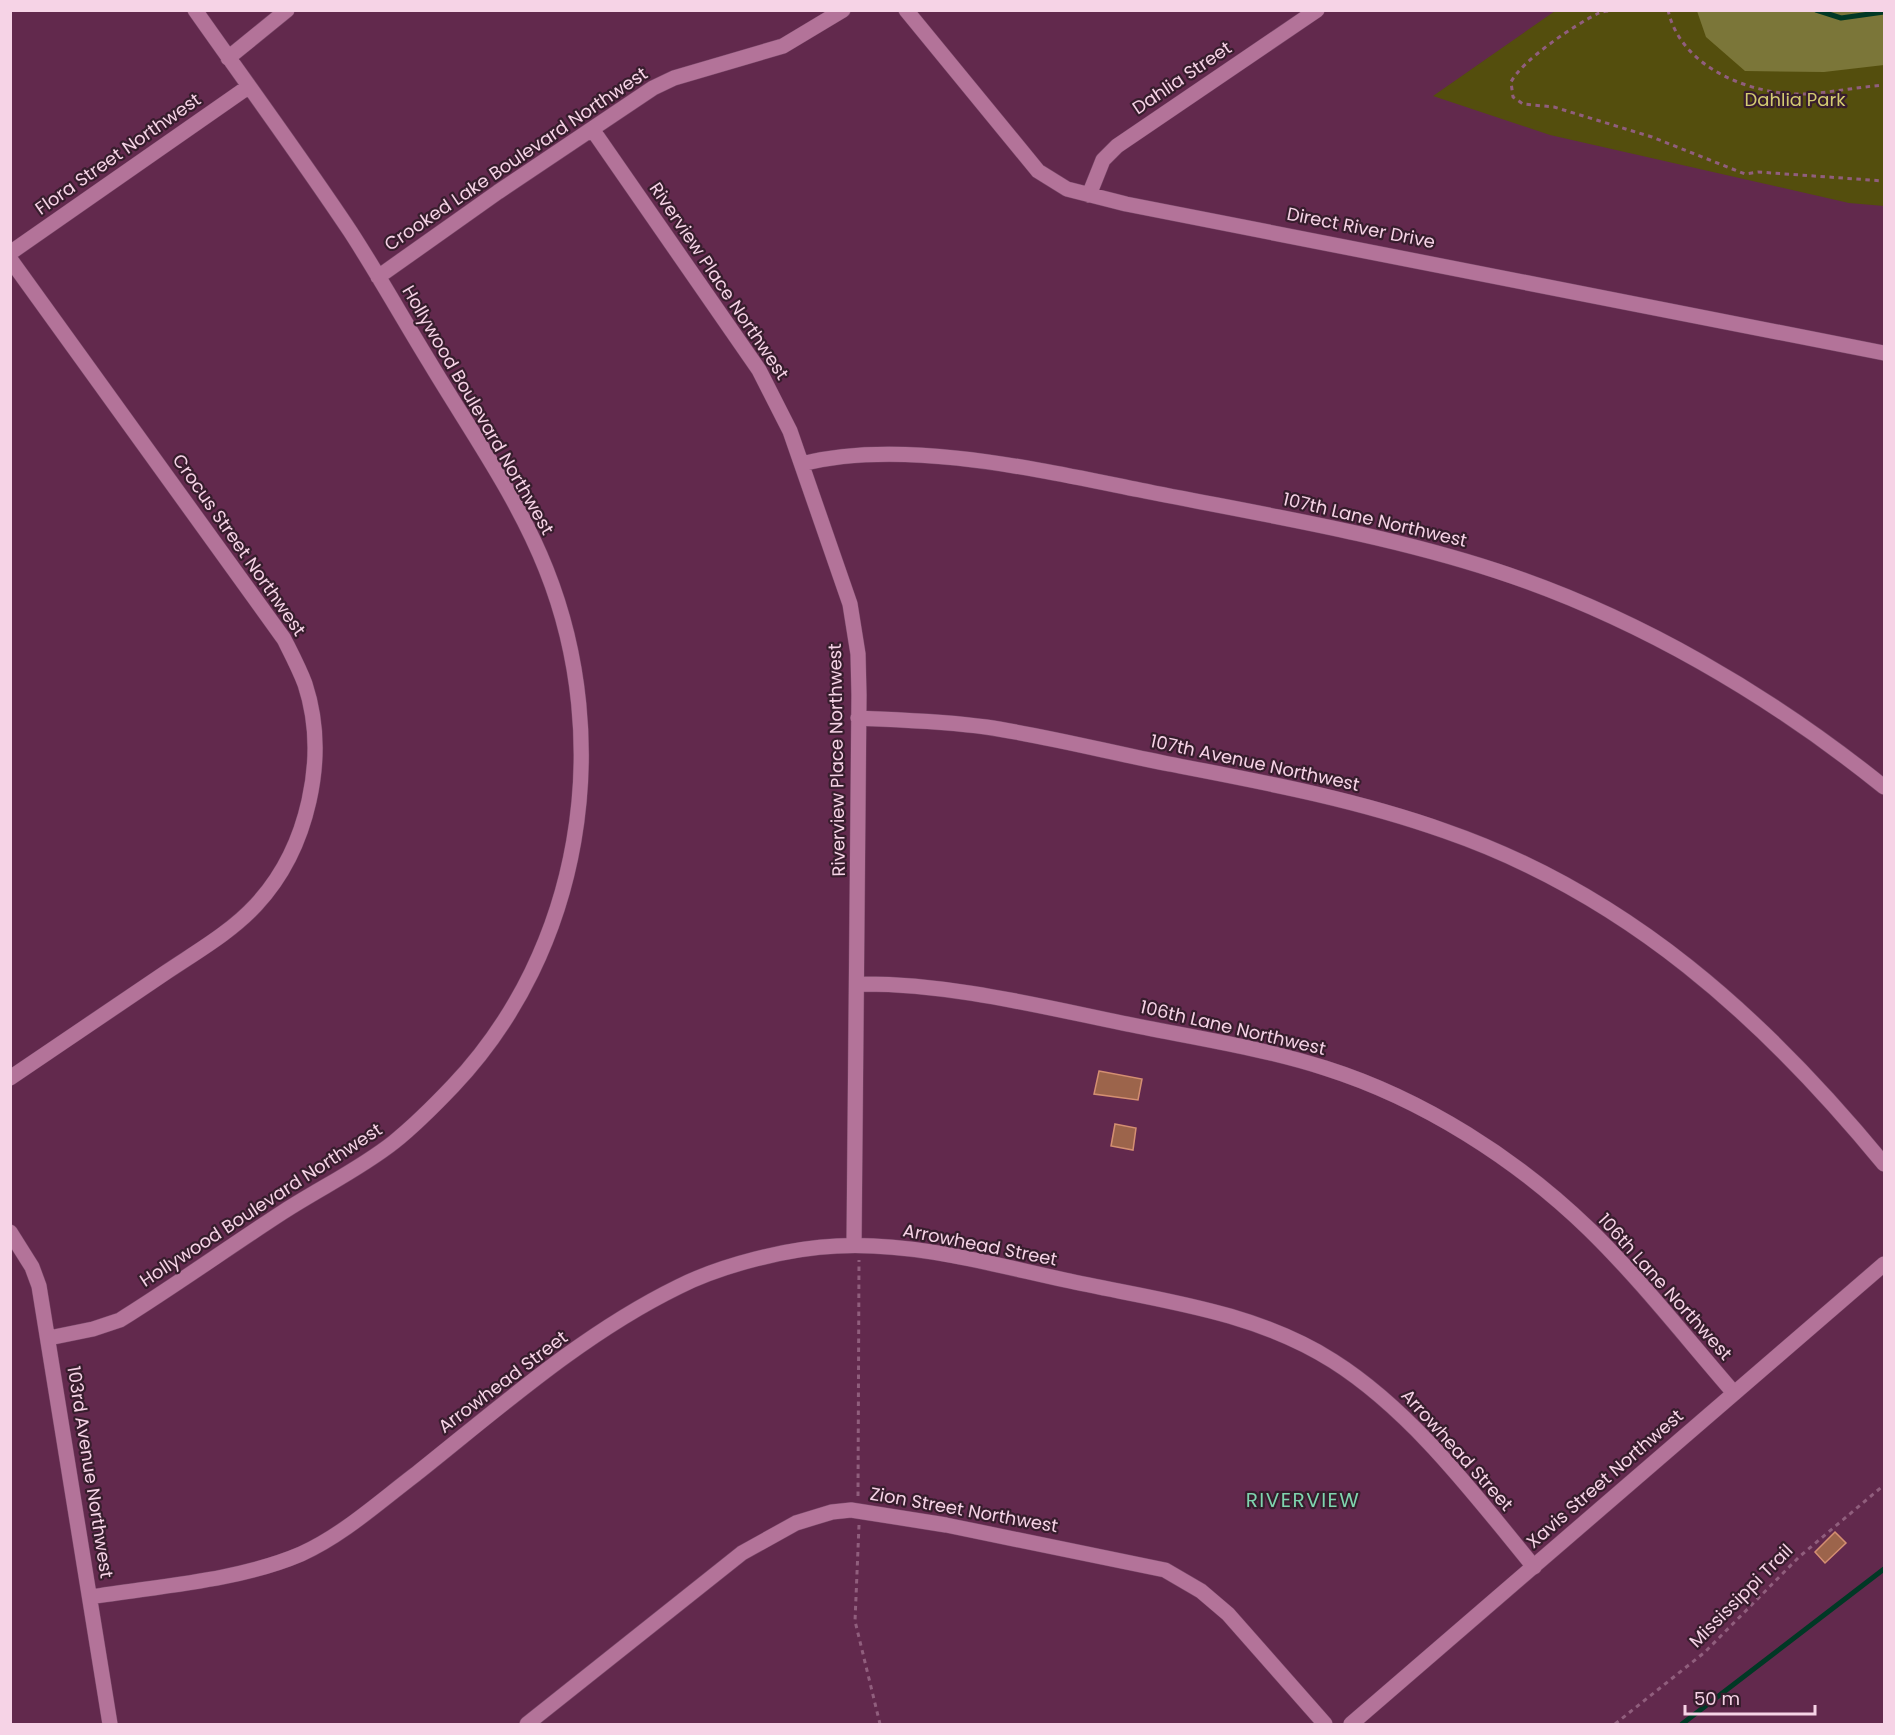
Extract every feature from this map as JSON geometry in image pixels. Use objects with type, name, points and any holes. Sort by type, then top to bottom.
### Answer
[{"type":"street","name":"Hollywood Boulevard Northwest","points":[[49,1338],[93,1329],[120,1320],[393,1142],[456,1084],[491,1041],[531,974],[561,899],[577,825],[582,760],[577,682],[564,622],[547,570],[526,525],[378,277],[322,190],[195,10]]},
{"type":"street","points":[[228,58],[287,10]]},
{"type":"street","name":"Crooked Lake Boulevard Northwest","points":[[378,277],[498,192],[652,88],[674,78],[783,46],[843,10]]},
{"type":"street","name":"Direct River Drive","points":[[906,10],[1038,171],[1053,183],[1089,195],[1884,353]]},
{"type":"street","name":"Dahlia Street","points":[[1089,195],[1102,160],[1117,146],[1317,10]]},
{"type":"street","name":"Flora Street Northwest","points":[[10,254],[248,87]]},
{"type":"street","name":"Riverview Place Northwest","points":[[592,129],[759,370],[781,411],[802,464],[850,604],[858,654],[857,1252]]},
{"type":"street","name":"Crocus Street Northwest","points":[[10,259],[284,639],[305,685],[311,710],[314,744],[309,799],[295,845],[256,904],[222,934],[10,1078]]},
{"type":"street","name":"107th Lane Northwest","points":[[802,464],[845,455],[937,457],[1023,467],[1315,524],[1431,551],[1487,568],[1586,606],[1637,629],[1698,662],[1808,729],[1884,787]]},
{"type":"street","name":"107th Avenue Northwest","points":[[858,718],[925,720],[986,727],[1313,792],[1413,820],[1502,854],[1615,913],[1687,963],[1780,1047],[1884,1164]]},
{"type":"street","name":"106th Lane Northwest","points":[[858,984],[950,989],[1282,1056],[1326,1068],[1403,1100],[1479,1142],[1524,1173],[1565,1207],[1632,1275],[1734,1394]]},
{"type":"street","name":"103rd Avenue Northwest","points":[[10,1232],[32,1267],[39,1286],[110,1725]]},
{"type":"street","name":"Arrowhead Street","points":[[91,1597],[261,1568],[298,1555],[350,1525],[533,1382],[612,1324],[659,1296],[682,1284],[745,1263],[821,1247],[857,1252],[927,1252],[1208,1310],[1254,1323],[1312,1347],[1351,1373],[1396,1409],[1534,1567]]},
{"type":"street","name":"Xavis Street Northwest","points":[[1351,1725],[1884,1264]]},
{"type":"street","name":"Zion Street Northwest","points":[[527,1725],[742,1553],[796,1522],[832,1512],[851,1510],[946,1525],[1165,1570],[1201,1591],[1228,1614],[1325,1725]]},
{"type":"path","points":[[1617,10],[1601,12],[1574,26],[1523,67],[1511,82],[1513,97],[1523,104],[1554,107],[1652,137],[1745,174],[1765,172],[1884,181]]},
{"type":"path","points":[[1668,10],[1681,39],[1704,66],[1748,86],[1806,94],[1884,85]]},
{"type":"path","points":[[857,1252],[858,1498]]},
{"type":"path","name":"Mississippi Trail","points":[[1615,1725],[1705,1652],[1799,1557],[1884,1485]]},
{"type":"path","points":[[859,1522],[855,1621],[880,1725]]},
{"type":"green space","name":"Dahlia Park","points":[[1555,11],[1884,11],[1884,206],[1849,203],[1550,135],[1433,96]]},
{"type":"shaded area","points":[[1697,11],[1884,11],[1884,65],[1824,72],[1745,71],[1706,37]]},
{"type":"building","points":[[1099,1071],[1142,1079],[1138,1100],[1094,1094]]},
{"type":"building","points":[[1115,1124],[1136,1128],[1133,1150],[1111,1146]]},
{"type":"building","points":[[1835,1532],[1846,1543],[1825,1563],[1815,1552]]},
{"type":"waterway","points":[[1816,10],[1841,18],[1884,12]]},
{"type":"waterway","points":[[1682,1724],[1884,1569]]},
{"type":"district","name":"RIVERVIEW","points":[[1303,1500]]}]
